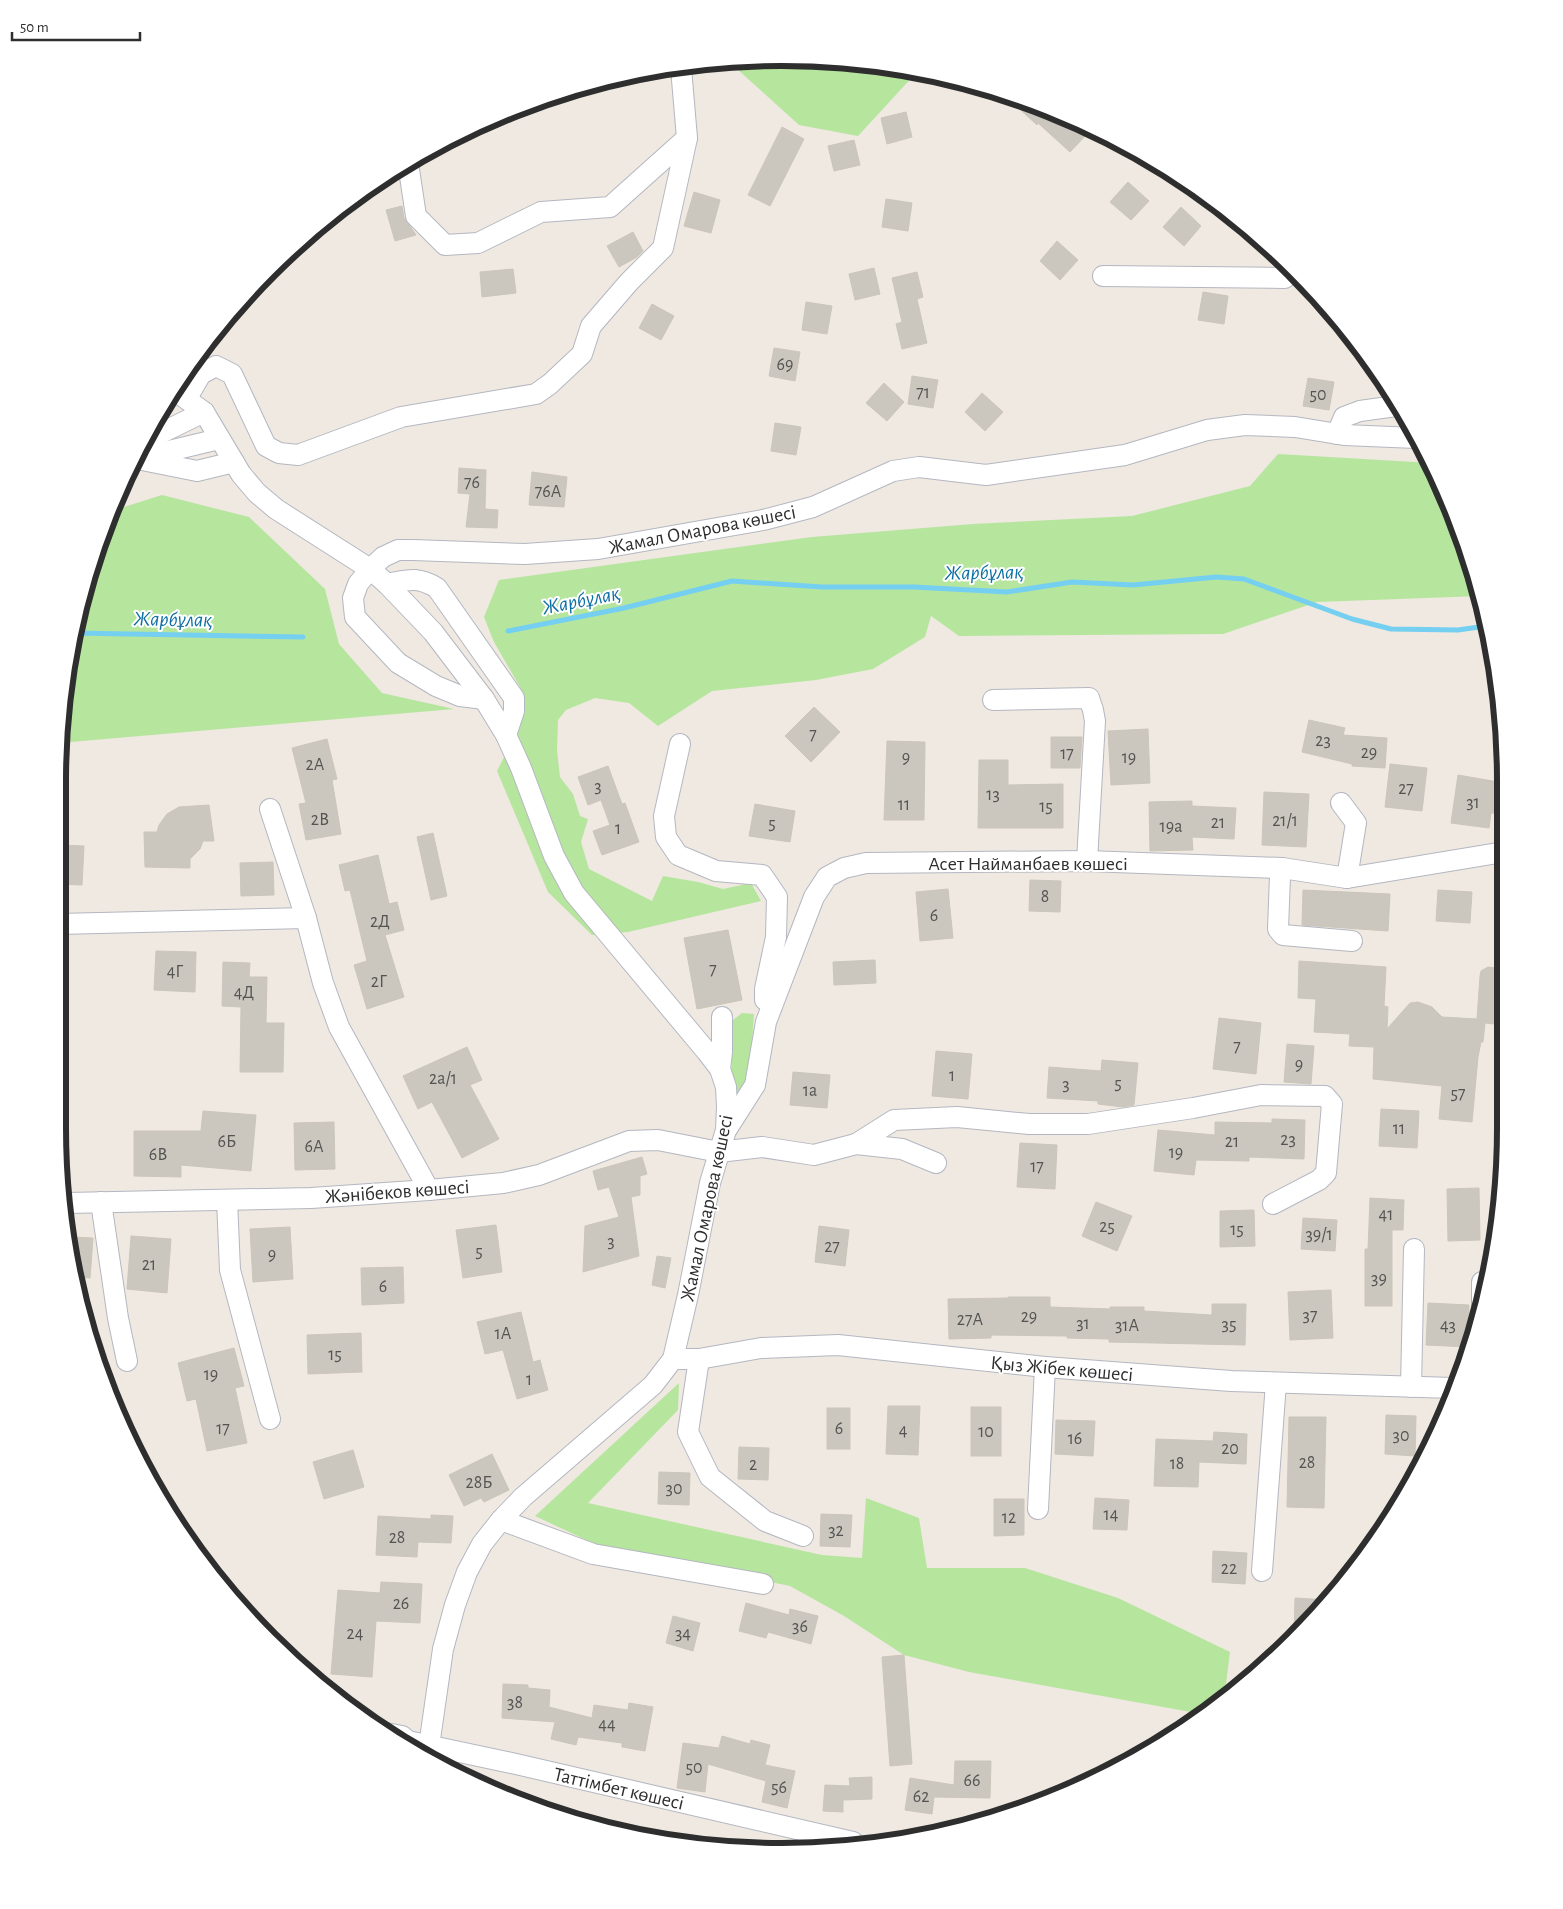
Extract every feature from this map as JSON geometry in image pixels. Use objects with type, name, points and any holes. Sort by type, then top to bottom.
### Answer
[{"type":"street","points":[[182,392],[201,374],[216,366],[232,374],[266,446],[279,453],[298,455],[401,417],[536,394],[550,384],[582,354],[591,326],[629,282],[663,248],[687,138],[681,73]]},
{"type":"street","points":[[409,171],[416,216],[446,245],[478,243],[542,212],[610,207],[687,138]]},
{"type":"street","points":[[1103,276],[1285,278],[1287,276]]},
{"type":"street","name":"Жамал Омарова көшесі","points":[[180,394],[219,437],[257,493],[276,509],[370,569],[433,632],[484,699],[506,735],[521,768],[554,856],[574,893],[708,1052],[720,1070],[726,1087],[726,1130],[710,1183],[688,1295],[673,1359],[654,1385],[523,1497],[482,1544],[467,1572],[455,1605],[443,1649],[428,1749]]},
{"type":"street","points":[[1338,434],[1344,417],[1360,411],[1390,407]]},
{"type":"street","name":"Жамал Омарова көшесі","points":[[370,569],[383,556],[398,550],[525,554],[598,549],[764,520],[813,507],[893,471],[919,467],[986,475],[1125,455],[1207,430],[1245,425],[1295,427],[1338,434],[1408,438]]},
{"type":"street","points":[[144,457],[185,448],[219,437]]},
{"type":"street","points":[[154,440],[219,437]]},
{"type":"street","points":[[143,460],[197,471],[219,437]]},
{"type":"street","points":[[370,569],[358,584],[353,598],[355,617],[398,663],[460,696],[484,699]]},
{"type":"street","points":[[387,584],[412,579],[424,581],[436,588],[514,698],[514,710],[506,735]]},
{"type":"street","points":[[993,700],[1089,698],[1094,710],[1094,721],[1087,862]]},
{"type":"street","points":[[680,744],[664,816],[666,837],[678,855],[716,871],[762,875],[777,896],[776,937],[765,989],[766,1022]]},
{"type":"street","points":[[1341,803],[1356,823],[1347,878]]},
{"type":"street","points":[[270,810],[306,918],[323,983],[338,1027],[429,1190]]},
{"type":"street","name":"Асет Найманбаев көшесі","points":[[726,1130],[755,1085],[766,1022],[814,897],[827,877],[844,868],[866,863],[1087,862],[1282,868],[1347,878],[1497,853]]},
{"type":"street","points":[[1282,868],[1278,929],[1283,935],[1352,941]]},
{"type":"street","points":[[66,924],[306,918]]},
{"type":"street","points":[[720,1070],[722,1017]]},
{"type":"street","points":[[719,1152],[762,1147],[814,1155],[856,1144],[894,1120],[957,1118],[1029,1124],[1088,1124],[1193,1108],[1261,1094],[1325,1096],[1332,1104],[1326,1173],[1319,1180],[1273,1204]]},
{"type":"street","name":"Жәнібеков көшесі","points":[[70,1203],[310,1198],[503,1183],[539,1175],[628,1142],[658,1140],[719,1152]]},
{"type":"street","points":[[856,1144],[902,1149],[936,1163]]},
{"type":"street","points":[[227,1200],[230,1270],[270,1419]]},
{"type":"street","points":[[101,1202],[118,1318],[127,1361]]},
{"type":"street","points":[[1411,1387],[1414,1249]]},
{"type":"street","name":"Қыз Жібек көшесі","points":[[673,1359],[699,1359],[761,1348],[838,1345],[1045,1368],[1230,1381],[1447,1388]]},
{"type":"street","points":[[699,1359],[688,1432],[710,1477],[765,1521],[804,1536]]},
{"type":"street","points":[[1038,1509],[1045,1368]]},
{"type":"street","points":[[1262,1571],[1276,1383]]},
{"type":"street","points":[[501,1520],[593,1554],[763,1584]]},
{"type":"street","name":"Таттімбет көшесі","points":[[428,1749],[516,1764],[843,1840]]},
{"type":"green space","points":[[782,66],[828,68],[875,72],[911,78],[858,136],[799,125],[736,68]]},
{"type":"green space","points":[[1278,454],[1422,462],[1459,552],[1472,596],[1317,602],[1223,634],[959,636],[931,616],[925,637],[873,669],[816,680],[712,691],[658,726],[629,703],[595,698],[566,710],[558,720],[557,751],[560,777],[573,794],[580,816],[588,819],[581,842],[589,869],[652,901],[663,876],[698,882],[723,889],[751,883],[761,901],[628,932],[592,935],[548,892],[497,771],[521,723],[524,694],[494,642],[484,617],[499,580],[812,537],[973,524],[1132,516],[1250,486]]},
{"type":"green space","points":[[162,495],[249,517],[325,589],[339,644],[382,693],[454,709],[68,742],[72,688],[80,642],[104,552],[121,508]]},
{"type":"green space","points":[[742,1013],[754,1014],[750,1071],[730,1116],[733,1020]]},
{"type":"green space","points":[[679,1383],[678,1410],[588,1503],[822,1555],[862,1558],[866,1498],[919,1518],[927,1568],[1025,1568],[1118,1598],[1230,1652],[1226,1688],[1193,1712],[969,1672],[904,1655],[844,1616],[790,1586],[599,1546],[535,1516]]},
{"type":"building","points":[[1016,106],[1086,135],[1070,152],[1038,123],[1037,125]]},
{"type":"building","points":[[906,112],[912,137],[887,144],[881,118]]},
{"type":"building","points":[[782,127],[804,139],[770,206],[748,195]]},
{"type":"building","points":[[854,140],[860,165],[834,171],[828,146]]},
{"type":"building","points":[[1128,182],[1149,201],[1131,220],[1110,202]]},
{"type":"building","points":[[694,192],[720,200],[711,233],[684,226]]},
{"type":"building","points":[[886,199],[912,203],[908,231],[882,227]]},
{"type":"building","points":[[402,206],[404,218],[416,235],[395,241],[386,210]]},
{"type":"building","points":[[1181,207],[1201,226],[1184,246],[1163,227]]},
{"type":"building","points":[[633,232],[643,251],[637,257],[619,267],[607,246]]},
{"type":"building","points":[[1057,241],[1078,260],[1060,280],[1040,261]]},
{"type":"building","points":[[874,268],[880,294],[855,300],[849,274]]},
{"type":"building","points":[[513,269],[516,293],[482,297],[480,272]]},
{"type":"building","points":[[917,272],[923,297],[917,299],[927,343],[902,349],[896,324],[902,322],[892,278]]},
{"type":"building","points":[[1203,292],[1228,296],[1224,324],[1198,320]]},
{"type":"building","points":[[806,302],[832,306],[827,334],[802,330]]},
{"type":"building","points":[[652,304],[674,316],[661,340],[639,328]]},
{"type":"building","points":[[774,348],[800,352],[795,381],[769,376]]},
{"type":"building","points":[[912,376],[938,380],[933,408],[908,404]]},
{"type":"building","points":[[1308,378],[1334,382],[1329,410],[1303,406]]},
{"type":"building","points":[[884,383],[904,402],[887,421],[866,403]]},
{"type":"building","points":[[982,393],[1003,412],[985,431],[965,412]]},
{"type":"building","points":[[775,423],[801,427],[796,455],[771,451]]},
{"type":"building","points":[[459,468],[486,470],[485,509],[498,510],[497,528],[466,527],[470,494],[458,493]]},
{"type":"building","points":[[532,472],[567,477],[564,507],[529,505]]},
{"type":"building","points":[[814,707],[840,732],[811,762],[785,736]]},
{"type":"building","points":[[1309,720],[1345,728],[1343,735],[1387,738],[1385,768],[1352,766],[1352,764],[1302,752]]},
{"type":"building","points":[[1148,729],[1150,783],[1111,785],[1108,731]]},
{"type":"building","points":[[1051,737],[1082,737],[1080,768],[1051,768]]},
{"type":"building","points":[[327,739],[337,779],[332,780],[341,834],[306,840],[299,804],[306,803],[292,748]]},
{"type":"building","points":[[887,741],[925,742],[924,820],[884,820]]},
{"type":"building","points":[[979,760],[1008,760],[1008,785],[1063,784],[1063,828],[978,828]]},
{"type":"building","points":[[1390,764],[1427,768],[1422,811],[1385,807]]},
{"type":"building","points":[[608,766],[622,804],[625,803],[639,842],[602,855],[593,831],[610,825],[601,800],[588,805],[578,777]]},
{"type":"building","points":[[1458,775],[1497,782],[1497,813],[1491,813],[1489,828],[1451,823]]},
{"type":"building","points":[[1264,792],[1309,794],[1306,847],[1262,845]]},
{"type":"building","points":[[1192,801],[1192,806],[1236,808],[1234,839],[1192,837],[1193,850],[1150,851],[1149,802]]},
{"type":"building","points":[[755,804],[795,811],[790,842],[749,836]]},
{"type":"building","points":[[209,805],[214,841],[203,841],[200,849],[190,859],[190,868],[145,867],[144,832],[157,832],[159,825],[167,814],[179,807]]},
{"type":"building","points":[[433,833],[447,896],[431,900],[417,837]]},
{"type":"building","points":[[66,845],[84,846],[82,885],[66,884]]},
{"type":"building","points":[[378,855],[389,904],[397,902],[404,930],[385,935],[404,997],[367,1009],[354,965],[367,961],[350,890],[345,891],[339,865]]},
{"type":"building","points":[[273,862],[274,895],[241,896],[240,863]]},
{"type":"building","points":[[1030,880],[1061,881],[1060,912],[1029,911]]},
{"type":"building","points":[[948,889],[953,938],[920,941],[916,892]]},
{"type":"building","points":[[1303,890],[1390,894],[1388,931],[1302,925]]},
{"type":"building","points":[[1438,890],[1472,892],[1470,923],[1436,921]]},
{"type":"building","points":[[728,930],[742,1000],[697,1009],[684,938]]},
{"type":"building","points":[[156,951],[196,952],[195,992],[154,990]]},
{"type":"building","points":[[875,960],[876,983],[834,985],[833,962]]},
{"type":"building","points":[[1299,961],[1386,967],[1384,1006],[1388,1007],[1387,1029],[1410,1003],[1418,1002],[1432,1007],[1442,1017],[1477,1019],[1481,971],[1488,967],[1497,968],[1497,1024],[1485,1023],[1483,1042],[1481,1042],[1478,1057],[1472,1122],[1439,1119],[1442,1086],[1373,1079],[1374,1047],[1349,1046],[1350,1034],[1314,1032],[1316,999],[1298,998]]},
{"type":"building","points":[[223,962],[250,963],[249,977],[267,977],[266,1023],[284,1023],[283,1072],[240,1072],[241,1007],[222,1006]]},
{"type":"building","points":[[1219,1018],[1261,1023],[1256,1074],[1213,1069]]},
{"type":"building","points":[[1287,1044],[1314,1046],[1311,1084],[1284,1082]]},
{"type":"building","points":[[467,1047],[482,1080],[470,1085],[499,1139],[462,1158],[432,1102],[418,1109],[403,1076]]},
{"type":"building","points":[[936,1051],[972,1054],[968,1099],[932,1096]]},
{"type":"building","points":[[1102,1060],[1138,1063],[1134,1105],[1123,1107],[1098,1104],[1098,1101],[1047,1098],[1049,1067],[1101,1071]]},
{"type":"building","points":[[793,1072],[830,1075],[827,1108],[790,1105]]},
{"type":"building","points":[[1381,1109],[1419,1111],[1417,1148],[1379,1146]]},
{"type":"building","points":[[203,1111],[256,1115],[251,1171],[181,1165],[181,1177],[134,1176],[134,1131],[201,1131]]},
{"type":"building","points":[[1272,1119],[1305,1120],[1304,1159],[1249,1157],[1249,1161],[1196,1160],[1194,1175],[1154,1171],[1158,1130],[1215,1135],[1215,1122],[1272,1123]]},
{"type":"building","points":[[334,1122],[335,1169],[295,1170],[294,1123]]},
{"type":"building","points":[[1020,1143],[1057,1145],[1055,1189],[1017,1187]]},
{"type":"building","points":[[642,1157],[647,1174],[640,1176],[640,1195],[631,1197],[639,1256],[583,1272],[585,1226],[619,1217],[609,1187],[598,1190],[593,1171]]},
{"type":"building","points":[[1479,1188],[1480,1240],[1448,1241],[1447,1189]]},
{"type":"building","points":[[1370,1198],[1404,1200],[1403,1230],[1392,1230],[1392,1306],[1365,1306],[1365,1249],[1368,1249]]},
{"type":"building","points":[[1096,1202],[1132,1216],[1117,1251],[1082,1236]]},
{"type":"building","points":[[1254,1210],[1255,1246],[1220,1247],[1220,1211]]},
{"type":"building","points":[[1303,1218],[1337,1220],[1335,1251],[1301,1249]]},
{"type":"building","points":[[496,1225],[502,1272],[463,1278],[456,1230]]},
{"type":"building","points":[[819,1226],[849,1230],[845,1266],[815,1262]]},
{"type":"building","points":[[290,1227],[293,1279],[253,1282],[250,1229]]},
{"type":"building","points":[[131,1236],[171,1239],[167,1293],[127,1289]]},
{"type":"building","points":[[75,1237],[93,1238],[90,1278],[82,1277]]},
{"type":"building","points":[[657,1256],[671,1258],[665,1288],[652,1285]]},
{"type":"building","points":[[403,1267],[404,1303],[362,1305],[361,1268]]},
{"type":"building","points":[[1331,1290],[1333,1338],[1290,1340],[1288,1292]]},
{"type":"building","points":[[1050,1297],[1050,1307],[1110,1309],[1110,1307],[1144,1307],[1144,1311],[1212,1315],[1212,1304],[1246,1304],[1245,1345],[1109,1342],[1109,1339],[1067,1338],[1067,1336],[991,1335],[991,1338],[949,1339],[948,1299]]},
{"type":"building","points":[[1428,1303],[1469,1305],[1469,1325],[1462,1347],[1426,1345]]},
{"type":"building","points":[[521,1312],[533,1362],[540,1360],[548,1390],[517,1399],[503,1350],[485,1354],[477,1322]]},
{"type":"building","points":[[361,1333],[362,1372],[308,1374],[307,1335]]},
{"type":"building","points":[[234,1348],[244,1386],[235,1388],[247,1443],[207,1451],[196,1399],[187,1401],[178,1363]]},
{"type":"building","points":[[888,1406],[920,1406],[918,1455],[886,1454]]},
{"type":"building","points":[[971,1407],[1001,1407],[1001,1456],[971,1456]]},
{"type":"building","points":[[827,1408],[850,1408],[850,1449],[827,1449]]},
{"type":"building","points":[[1386,1415],[1416,1416],[1415,1456],[1385,1454]]},
{"type":"building","points":[[1289,1417],[1326,1417],[1324,1508],[1287,1507]]},
{"type":"building","points":[[1056,1420],[1095,1421],[1093,1456],[1055,1454]]},
{"type":"building","points":[[1214,1432],[1247,1434],[1246,1464],[1199,1462],[1198,1487],[1154,1486],[1156,1439],[1213,1441]]},
{"type":"building","points":[[739,1447],[769,1448],[768,1480],[738,1479]]},
{"type":"building","points":[[353,1450],[364,1487],[324,1499],[313,1462]]},
{"type":"building","points":[[492,1454],[509,1490],[484,1502],[481,1498],[464,1506],[449,1475]]},
{"type":"building","points":[[659,1472],[690,1473],[689,1505],[658,1504]]},
{"type":"building","points":[[1095,1498],[1129,1500],[1127,1530],[1093,1529]]},
{"type":"building","points":[[994,1499],[1024,1499],[1024,1535],[994,1536]]},
{"type":"building","points":[[821,1514],[852,1515],[850,1547],[820,1546]]},
{"type":"building","points":[[431,1515],[453,1516],[451,1543],[418,1542],[417,1557],[376,1555],[378,1516],[431,1519]]},
{"type":"building","points":[[1213,1551],[1247,1553],[1245,1584],[1212,1582]]},
{"type":"building","points":[[381,1582],[422,1584],[420,1623],[376,1621],[372,1677],[331,1674],[338,1590],[380,1593]]},
{"type":"building","points":[[1295,1598],[1319,1599],[1294,1625]]},
{"type":"building","points":[[746,1603],[789,1615],[790,1609],[818,1616],[811,1644],[768,1632],[766,1638],[739,1631]]},
{"type":"building","points":[[673,1616],[700,1623],[693,1651],[666,1643]]},
{"type":"building","points":[[904,1655],[912,1764],[890,1766],[882,1657]]},
{"type":"building","points":[[503,1684],[528,1685],[528,1688],[550,1690],[549,1707],[592,1718],[594,1705],[628,1710],[629,1703],[653,1707],[645,1751],[622,1747],[622,1743],[578,1737],[576,1745],[551,1739],[555,1722],[502,1718]]},
{"type":"building","points":[[722,1736],[750,1744],[751,1740],[770,1745],[765,1765],[795,1771],[787,1808],[762,1802],[766,1781],[708,1764],[705,1792],[677,1788],[683,1743],[719,1748]]},
{"type":"building","points":[[955,1761],[991,1761],[990,1798],[934,1797],[932,1814],[905,1810],[910,1778],[954,1785]]},
{"type":"building","points":[[872,1777],[872,1799],[843,1800],[843,1812],[823,1811],[825,1785],[850,1786],[849,1778]]},
{"type":"waterway","name":"Жарбұлақ","points":[[508,631],[624,608],[732,581],[822,587],[914,587],[1007,592],[1072,582],[1133,585],[1216,577],[1244,579],[1352,619],[1391,629],[1458,630],[1479,627]]},
{"type":"waterway","name":"Жарбұлақ","points":[[82,633],[303,637]]}]
